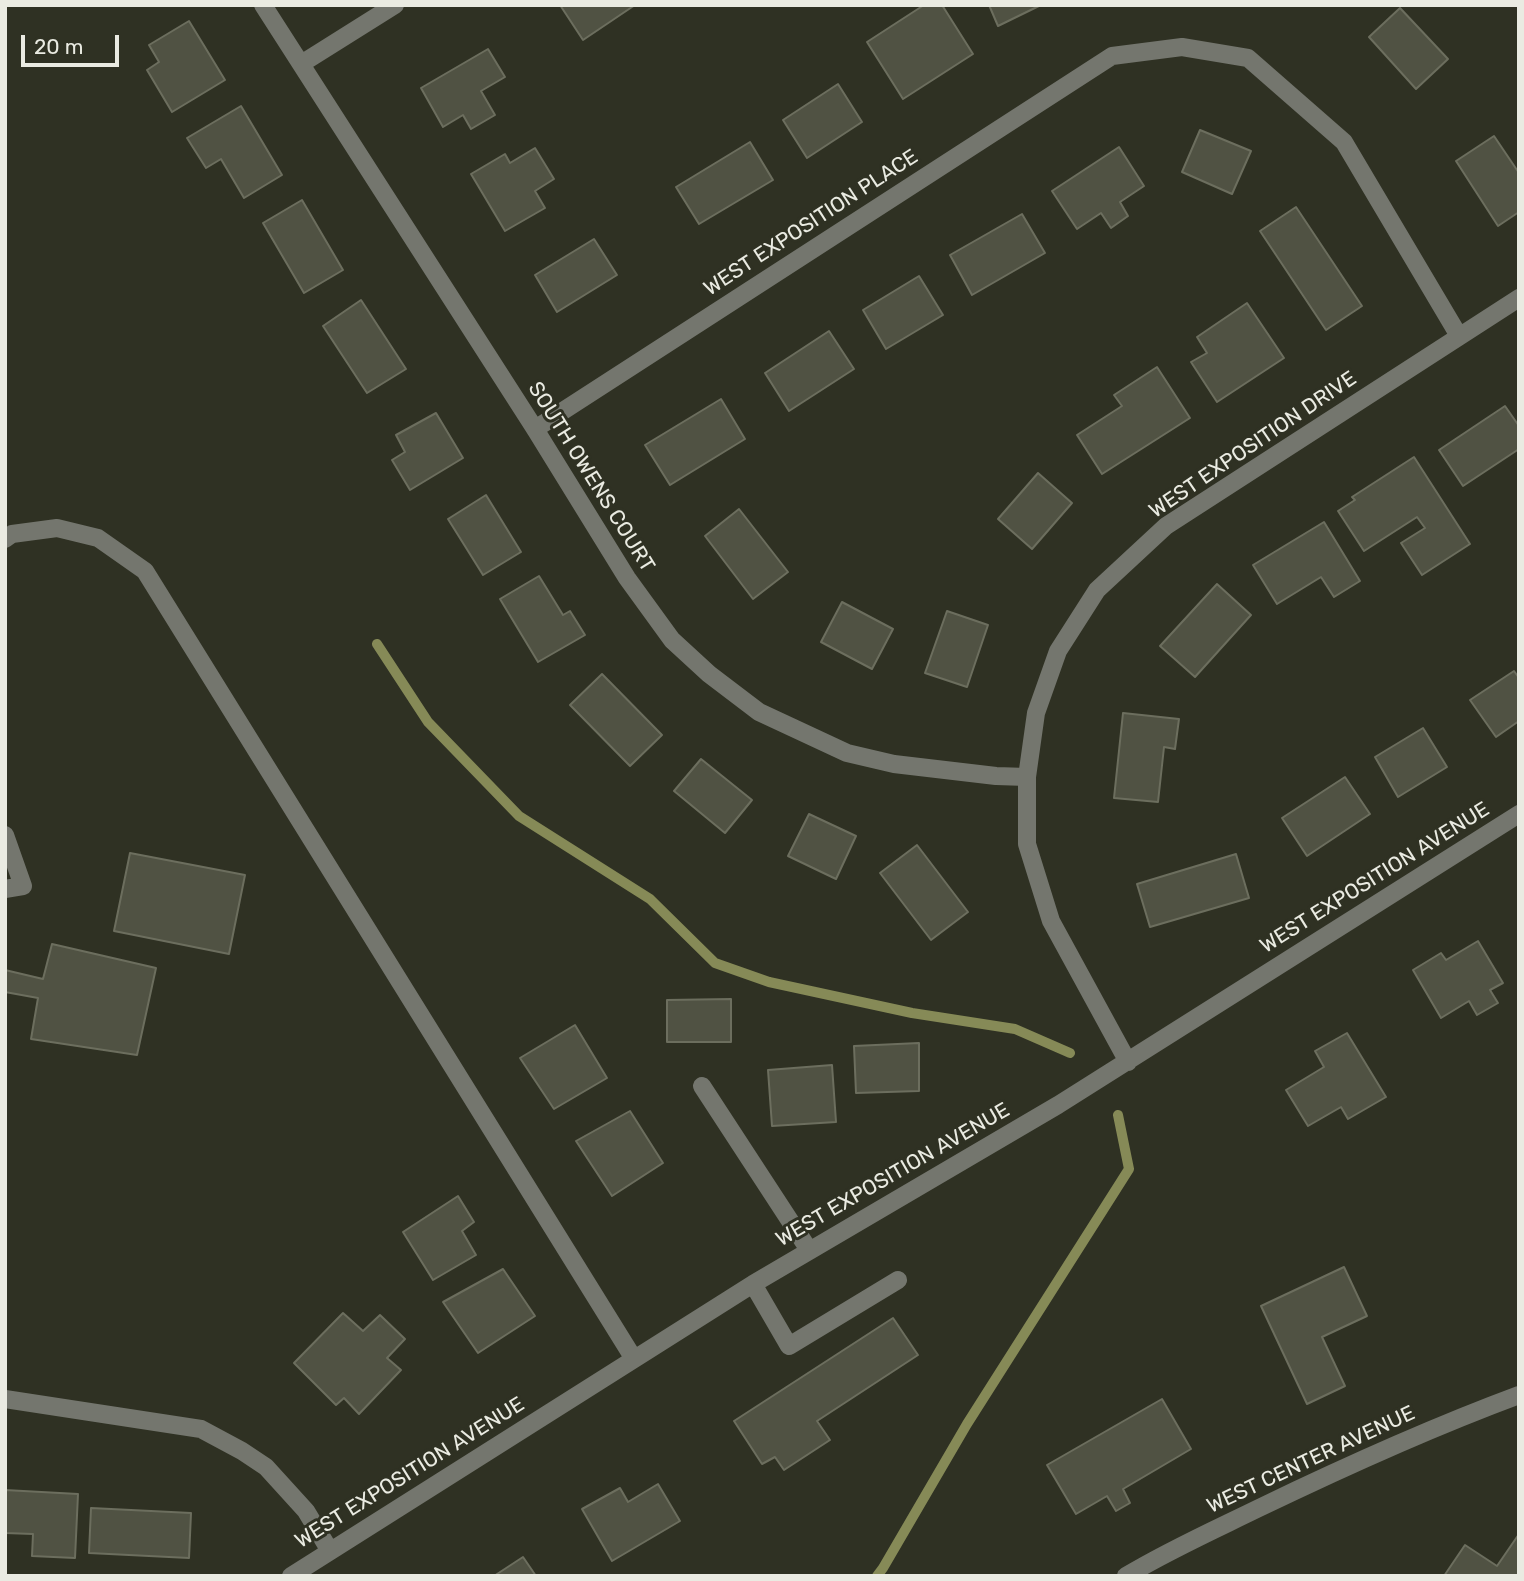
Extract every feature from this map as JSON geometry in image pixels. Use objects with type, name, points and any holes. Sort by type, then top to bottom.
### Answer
[{"type":"street","name":"SOUTH OWENS COURT","points":[[263,5],[535,429],[627,578],[672,640],[709,674],[759,712],[847,753],[894,764],[1027,777]]},
{"type":"street","points":[[301,64],[395,5]]},
{"type":"street","name":"WEST EXPOSITION PLACE","points":[[535,429],[1112,56],[1182,47],[1248,58],[1344,142],[1459,337]]},
{"type":"street","name":"WEST EXPOSITION DRIVE","points":[[1128,1062],[1051,921],[1027,844],[1027,777],[1036,713],[1058,651],[1097,590],[1166,526],[1519,299]]},
{"type":"street","points":[[5,539],[12,534],[57,528],[98,538],[145,571],[634,1359]]},
{"type":"street","name":"WEST EXPOSITION AVENUE","points":[[291,1576],[753,1284],[1128,1062],[1519,814]]},
{"type":"street","points":[[5,835],[23,886],[5,889]]},
{"type":"street","points":[[702,1086],[809,1250]]},
{"type":"street","points":[[753,1284],[789,1346],[898,1280]]},
{"type":"street","name":"WEST CENTER AVENUE","points":[[1126,1576],[1156,1558],[1308,1484],[1458,1418],[1519,1395]]},
{"type":"street","points":[[5,1399],[201,1429],[266,1467],[306,1511],[330,1551]]},
{"type":"building","points":[[560,5],[635,5],[583,40]]},
{"type":"building","points":[[924,5],[942,5],[973,54],[903,99],[867,42]]},
{"type":"building","points":[[989,5],[1041,5],[998,26]]},
{"type":"building","points":[[1400,8],[1448,59],[1416,89],[1369,37]]},
{"type":"building","points":[[189,21],[225,80],[172,112],[147,70],[159,62],[149,45]]},
{"type":"building","points":[[488,49],[505,77],[481,91],[495,115],[471,129],[463,115],[443,127],[421,88]]},
{"type":"building","points":[[838,84],[862,122],[807,158],[783,120]]},
{"type":"building","points":[[241,106],[282,175],[244,198],[221,159],[206,168],[187,138]]},
{"type":"building","points":[[1200,130],[1251,151],[1232,194],[1182,172]]},
{"type":"building","points":[[1494,136],[1519,173],[1519,212],[1498,226],[1456,161]]},
{"type":"building","points":[[750,142],[773,180],[699,224],[676,187]]},
{"type":"building","points":[[1119,147],[1144,186],[1120,202],[1128,216],[1111,228],[1101,213],[1077,229],[1052,191]]},
{"type":"building","points":[[535,148],[554,179],[535,191],[545,208],[505,231],[471,174],[505,154],[510,163]]},
{"type":"building","points":[[302,200],[343,270],[304,293],[263,223]]},
{"type":"building","points":[[1296,207],[1362,306],[1326,330],[1260,231]]},
{"type":"building","points":[[1022,214],[1045,253],[972,295],[950,255]]},
{"type":"building","points":[[594,239],[617,275],[557,312],[535,275]]},
{"type":"building","points":[[919,276],[943,315],[886,349],[863,310]]},
{"type":"building","points":[[361,300],[406,369],[367,393],[323,326]]},
{"type":"building","points":[[1247,303],[1284,358],[1217,402],[1191,362],[1207,353],[1197,337]]},
{"type":"building","points":[[829,331],[854,369],[789,411],[765,373]]},
{"type":"building","points":[[1157,367],[1190,418],[1102,474],[1077,435],[1122,406],[1114,395]]},
{"type":"building","points":[[721,399],[745,439],[670,485],[645,445]]},
{"type":"building","points":[[1505,406],[1519,426],[1519,449],[1463,486],[1439,450]]},
{"type":"building","points":[[436,413],[463,458],[410,490],[392,460],[405,452],[396,435]]},
{"type":"building","points":[[1414,457],[1470,544],[1422,575],[1401,543],[1425,528],[1417,517],[1364,551],[1338,511],[1355,500],[1352,497]]},
{"type":"building","points":[[1038,473],[1072,503],[1032,549],[998,519]]},
{"type":"building","points":[[486,495],[521,552],[483,575],[448,519]]},
{"type":"building","points":[[739,509],[788,572],[753,599],[705,536]]},
{"type":"building","points":[[1324,522],[1360,581],[1334,597],[1321,577],[1277,604],[1253,565]]},
{"type":"building","points":[[539,576],[563,615],[570,611],[585,635],[538,662],[500,599]]},
{"type":"building","points":[[1217,584],[1251,615],[1195,677],[1160,646]]},
{"type":"building","points":[[842,602],[893,629],[872,669],[821,642]]},
{"type":"building","points":[[947,611],[988,625],[967,687],[925,673]]},
{"type":"building","points":[[1514,671],[1519,678],[1519,721],[1496,737],[1470,700]]},
{"type":"building","points":[[602,674],[662,735],[630,766],[570,705]]},
{"type":"building","points":[[1123,713],[1179,719],[1175,749],[1164,747],[1158,802],[1114,798]]},
{"type":"building","points":[[1423,728],[1447,767],[1398,797],[1375,757]]},
{"type":"building","points":[[701,759],[752,800],[725,833],[674,791]]},
{"type":"building","points":[[1345,777],[1370,814],[1307,856],[1282,818]]},
{"type":"building","points":[[809,814],[856,836],[836,879],[788,856]]},
{"type":"building","points":[[917,845],[968,912],[931,940],[880,873]]},
{"type":"building","points":[[130,853],[245,875],[229,954],[114,931]]},
{"type":"building","points":[[1236,854],[1249,898],[1150,927],[1137,884]]},
{"type":"building","points":[[1478,941],[1503,983],[1490,990],[1498,1003],[1477,1015],[1469,1001],[1441,1018],[1413,970],[1441,953],[1446,960]]},
{"type":"building","points":[[52,944],[156,968],[137,1055],[31,1039],[38,998],[5,992],[5,970],[43,979]]},
{"type":"building","points":[[731,999],[731,1042],[667,1042],[667,1000]]},
{"type":"building","points":[[575,1025],[607,1078],[554,1109],[520,1058]]},
{"type":"building","points":[[1347,1033],[1386,1097],[1348,1119],[1341,1107],[1308,1126],[1286,1090],[1324,1067],[1315,1051]]},
{"type":"building","points":[[919,1043],[919,1091],[856,1093],[854,1046]]},
{"type":"building","points":[[832,1065],[836,1122],[772,1126],[768,1070]]},
{"type":"building","points":[[630,1111],[663,1163],[612,1196],[576,1141]]},
{"type":"building","points":[[458,1196],[474,1222],[462,1231],[476,1255],[433,1280],[403,1232]]},
{"type":"building","points":[[1344,1267],[1367,1316],[1322,1337],[1345,1386],[1307,1404],[1261,1306]]},
{"type":"building","points":[[503,1269],[535,1316],[478,1353],[443,1302]]},
{"type":"building","points":[[343,1313],[363,1331],[380,1315],[405,1339],[387,1358],[401,1370],[359,1414],[344,1398],[336,1405],[294,1363]]},
{"type":"building","points":[[893,1318],[918,1355],[817,1421],[830,1440],[784,1470],[775,1457],[762,1464],[734,1421]]},
{"type":"building","points":[[1162,1399],[1191,1449],[1123,1489],[1130,1503],[1116,1511],[1107,1496],[1076,1514],[1047,1465]]},
{"type":"building","points":[[658,1484],[680,1521],[612,1561],[582,1509],[620,1488],[628,1502]]},
{"type":"building","points":[[5,1490],[78,1494],[75,1558],[32,1556],[33,1534],[5,1533]]},
{"type":"building","points":[[91,1508],[191,1513],[189,1558],[89,1553]]},
{"type":"building","points":[[1519,1534],[1519,1576],[1444,1576],[1465,1545],[1497,1566]]},
{"type":"building","points":[[523,1557],[536,1576],[494,1576]]},
{"type":"waterway","points":[[377,644],[428,722],[519,816],[650,899],[715,963],[769,982],[912,1013],[1015,1029],[1070,1053]]},
{"type":"waterway","points":[[877,1576],[967,1424],[1129,1169],[1118,1115]]}]
